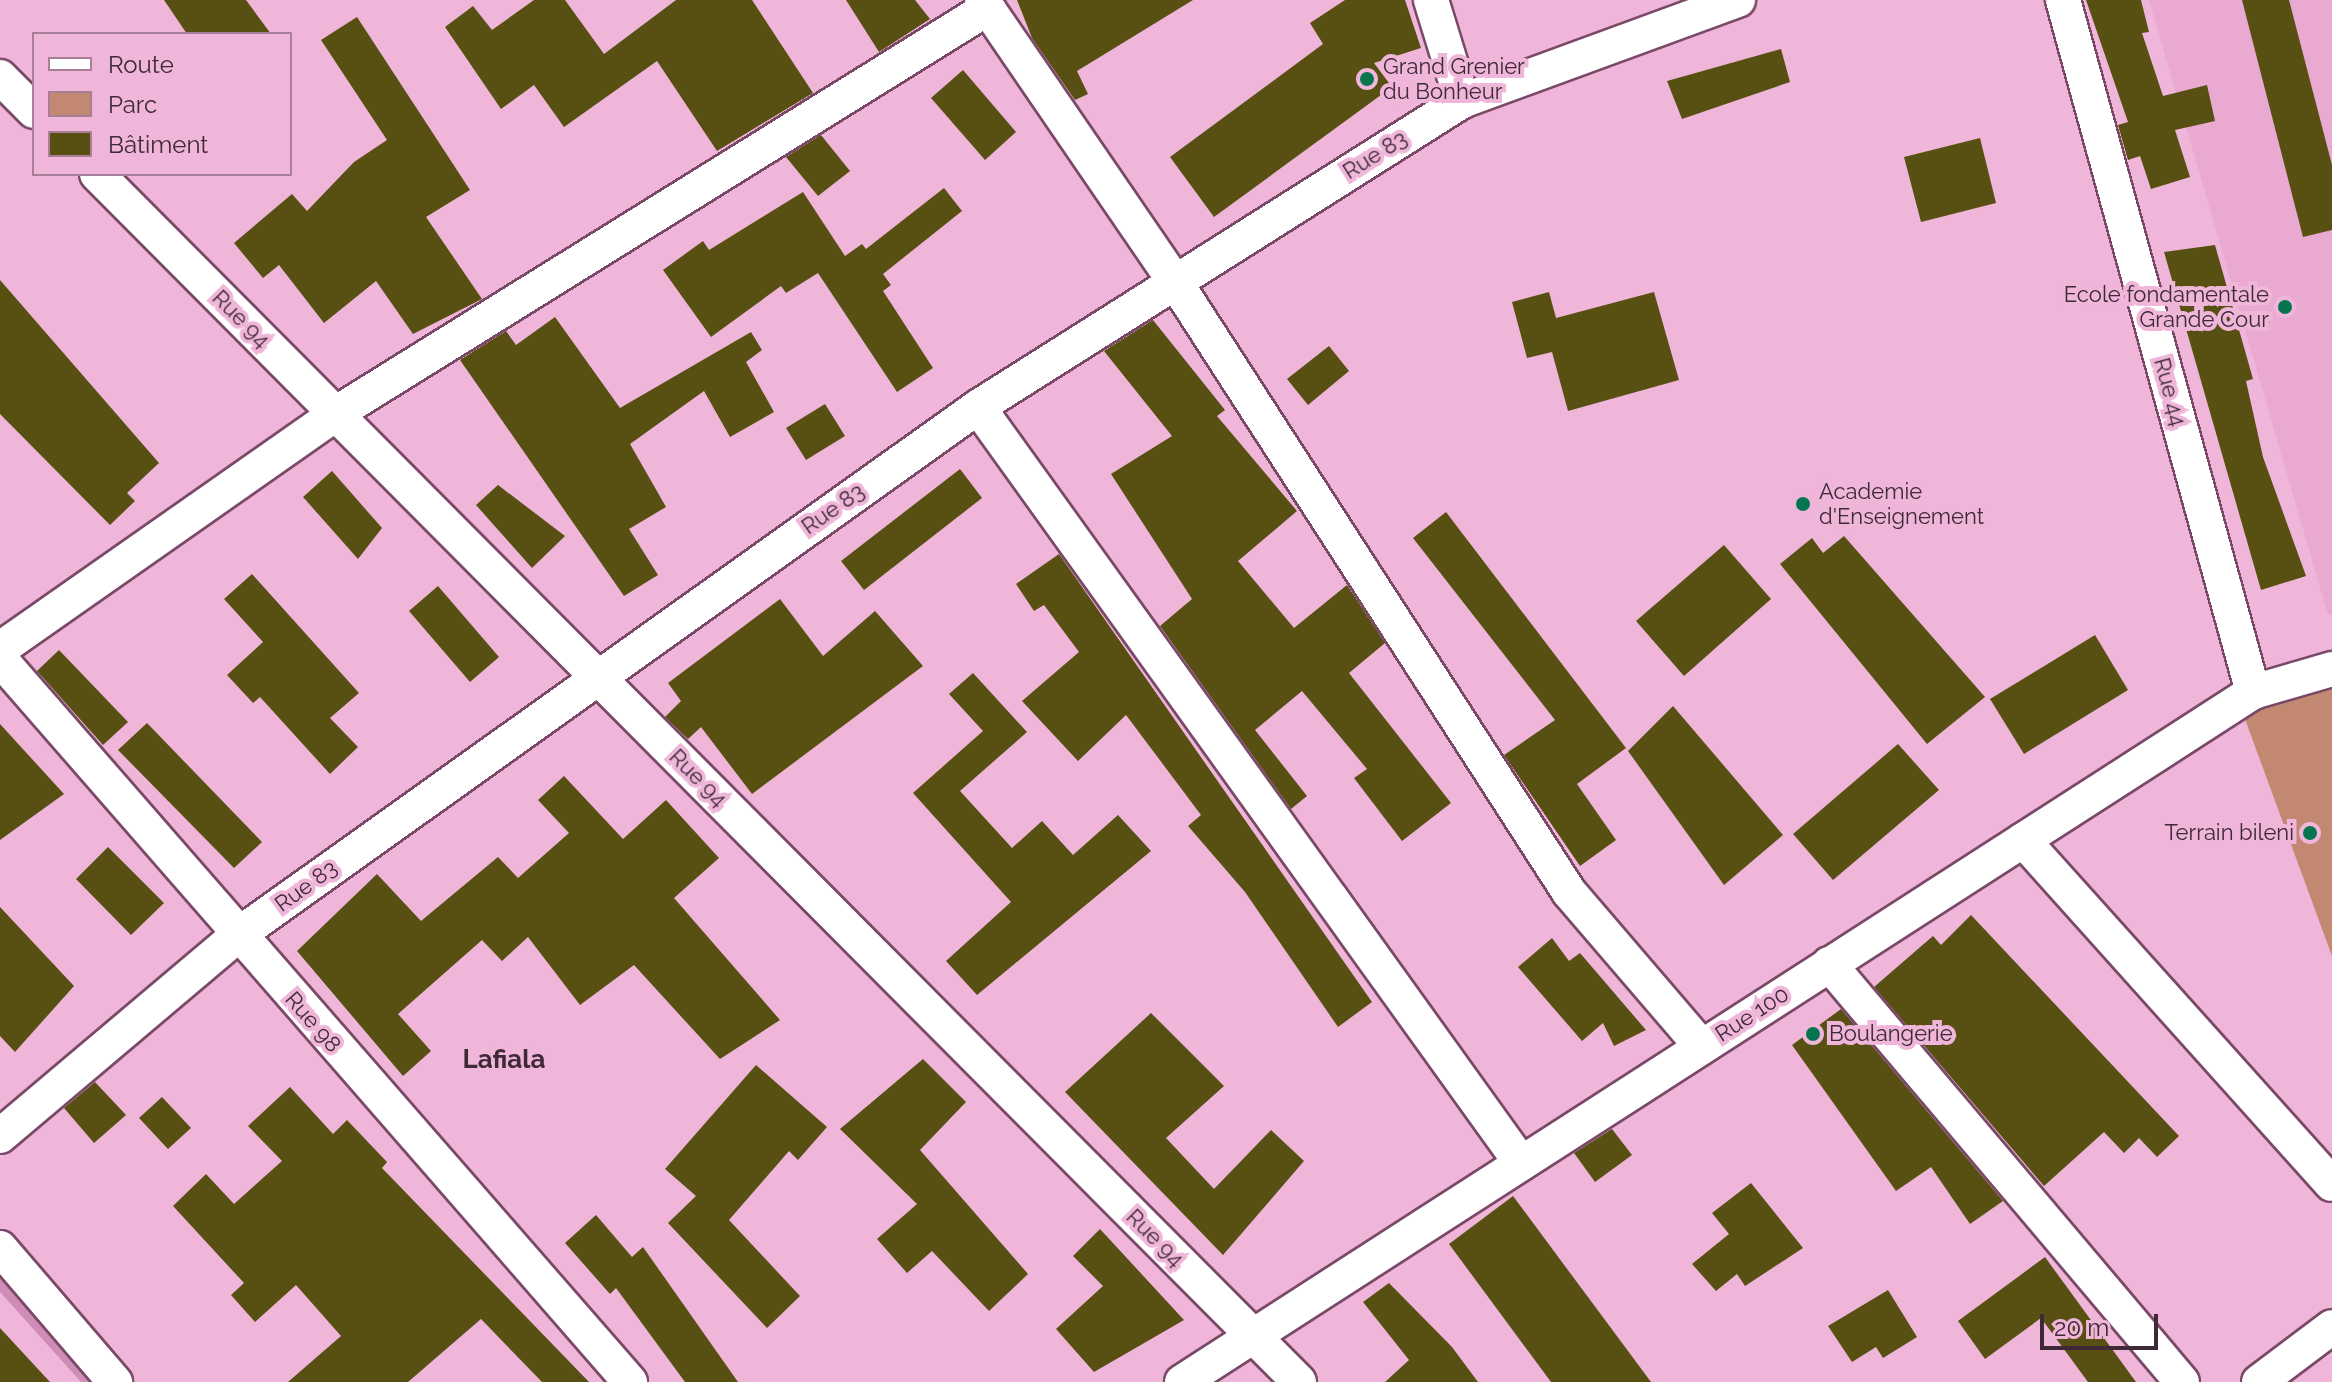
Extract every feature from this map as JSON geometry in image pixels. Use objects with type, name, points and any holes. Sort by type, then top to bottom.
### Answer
[{"type":"street","points":[[1431,0],[1462,101]]},
{"type":"street","name":"Rue 83","points":[[0,1136],[238,935],[978,407],[1174,280],[1462,101],[1738,0]]},
{"type":"street","name":"Rue 44","points":[[2063,0],[2253,692]]},
{"type":"street","points":[[0,649],[335,414],[985,4],[1174,280],[1569,892],[1702,1047]]},
{"type":"street","points":[[0,77],[32,109]]},
{"type":"street","name":"Rue 94","points":[[99,176],[1299,1382]]},
{"type":"street","points":[[978,407],[1521,1163]]},
{"type":"street","name":"Rue 98","points":[[0,659],[630,1382]]},
{"type":"street","name":"Rue 100","points":[[1182,1382],[2253,692],[2332,669]]},
{"type":"street","points":[[2023,840],[2332,1184]]},
{"type":"street","points":[[1829,964],[2182,1382]]},
{"type":"street","points":[[0,1248],[115,1382]]},
{"type":"street","points":[[2259,1382],[2332,1327]]},
{"type":"shaded area","name":"Ecole fondamentale Grande Cour","points":[[2149,0],[2332,0],[2332,614],[2328,615]]},
{"type":"green space","name":"Terrain bileni","points":[[2332,685],[2332,956],[2242,711]]},
{"type":"building","points":[[164,0],[246,0],[270,32],[186,32]]},
{"type":"building","points":[[534,0],[565,0],[604,54],[676,0],[752,0],[813,93],[717,151],[657,61],[564,127],[534,85],[501,109],[445,27],[473,6],[492,30]]},
{"type":"building","points":[[846,0],[915,0],[930,19],[879,52]]},
{"type":"building","points":[[1017,0],[1193,0],[1077,71],[1088,94],[1075,100],[1032,38]]},
{"type":"building","points":[[1345,0],[1405,0],[1421,48],[1374,63],[1392,87],[1214,217],[1170,157],[1323,44],[1310,23]]},
{"type":"building","points":[[2086,0],[2141,0],[2149,32],[2142,33],[2163,96],[2207,85],[2215,121],[2175,130],[2190,177],[2151,189],[2140,156],[2128,160],[2118,125],[2128,122]]},
{"type":"building","points":[[2242,0],[2289,0],[2332,165],[2332,230],[2303,237]]},
{"type":"building","points":[[357,17],[470,190],[426,217],[482,299],[413,334],[376,281],[324,323],[279,265],[263,278],[234,243],[292,194],[307,211],[354,162],[387,140],[321,40]]},
{"type":"building","points":[[1781,49],[1790,82],[1682,119],[1667,81]]},
{"type":"building","points":[[963,70],[1016,132],[985,160],[931,98]]},
{"type":"building","points":[[821,135],[850,171],[818,196],[786,157]]},
{"type":"building","points":[[1980,138],[1996,203],[1921,222],[1904,157]]},
{"type":"building","points":[[944,188],[962,211],[883,274],[891,285],[883,291],[933,368],[897,392],[818,273],[786,293],[781,286],[711,337],[663,270],[703,241],[709,250],[803,192],[845,256],[862,244],[866,249]]},
{"type":"building","points":[[2215,245],[2253,379],[2246,381],[2263,457],[2306,576],[2261,590],[2164,252]]},
{"type":"building","points":[[0,280],[159,463],[127,493],[135,501],[110,525],[0,414]]},
{"type":"building","points":[[1549,292],[1556,318],[1654,292],[1679,380],[1568,411],[1552,352],[1527,358],[1512,302]]},
{"type":"building","points":[[555,317],[620,408],[751,332],[762,350],[746,362],[774,412],[730,437],[704,391],[630,444],[666,507],[629,529],[658,575],[624,596],[460,360],[506,331],[516,345]]},
{"type":"building","points":[[1153,320],[1225,410],[1217,416],[1297,511],[1238,561],[1294,628],[1347,585],[1385,643],[1349,673],[1451,803],[1402,841],[1354,778],[1367,769],[1302,691],[1255,730],[1307,796],[1291,809],[1160,626],[1192,599],[1111,474],[1172,436],[1104,351]]},
{"type":"building","points":[[1329,346],[1349,371],[1308,405],[1287,379]]},
{"type":"building","points":[[825,404],[845,436],[806,460],[786,428]]},
{"type":"building","points":[[960,469],[982,498],[864,590],[841,561]]},
{"type":"building","points":[[332,471],[382,528],[358,559],[303,497]]},
{"type":"building","points":[[498,485],[565,536],[532,568],[476,505]]},
{"type":"building","points":[[1446,512],[1626,748],[1577,784],[1616,840],[1580,866],[1504,755],[1555,720],[1413,538]]},
{"type":"building","points":[[1844,536],[1985,697],[1927,744],[1780,564],[1812,538],[1823,553]]},
{"type":"building","points":[[1724,545],[1771,599],[1684,676],[1636,621]]},
{"type":"building","points":[[1059,554],[1372,1002],[1338,1027],[1245,892],[1188,826],[1201,815],[1126,715],[1078,761],[1022,701],[1079,652],[1044,605],[1034,611],[1016,584]]},
{"type":"building","points":[[252,574],[359,693],[330,718],[358,747],[330,774],[260,697],[253,703],[227,675],[263,642],[224,599]]},
{"type":"building","points":[[438,586],[499,657],[470,682],[409,611]]},
{"type":"building","points":[[780,599],[823,656],[875,611],[923,666],[752,794],[701,727],[688,739],[665,717],[681,701],[668,683]]},
{"type":"building","points":[[2095,635],[2128,690],[2024,754],[1990,699]]},
{"type":"building","points":[[59,650],[128,722],[103,745],[37,671]]},
{"type":"building","points":[[973,673],[1027,732],[960,791],[1012,848],[1042,821],[1073,855],[1118,815],[1151,851],[977,995],[946,961],[1011,902],[913,793],[983,731],[949,694]]},
{"type":"building","points":[[1673,706],[1783,835],[1724,885],[1628,751]]},
{"type":"building","points":[[147,723],[262,842],[234,868],[118,750]]},
{"type":"building","points":[[0,724],[64,794],[0,840]]},
{"type":"building","points":[[1898,744],[1939,790],[1833,880],[1793,834]]},
{"type":"building","points":[[564,776],[623,839],[666,800],[719,858],[674,898],[780,1020],[720,1059],[634,965],[580,1005],[528,937],[502,961],[482,940],[398,1014],[431,1051],[403,1076],[297,951],[377,874],[421,921],[498,857],[518,878],[569,833],[538,800]]},
{"type":"building","points":[[108,847],[164,903],[131,935],[76,879]]},
{"type":"building","points":[[0,907],[74,986],[15,1052],[0,1036]]},
{"type":"building","points":[[1971,915],[2179,1136],[2157,1157],[2139,1138],[2124,1153],[2104,1132],[2044,1186],[1874,987],[1933,936],[1941,945]]},
{"type":"building","points":[[1552,938],[1569,961],[1580,953],[1646,1030],[1614,1046],[1603,1023],[1582,1041],[1518,967]]},
{"type":"building","points":[[1841,1009],[2003,1201],[1970,1224],[1931,1167],[1896,1191],[1792,1045]]},
{"type":"building","points":[[1151,1013],[1224,1086],[1166,1138],[1214,1189],[1271,1130],[1304,1161],[1223,1255],[1065,1092]]},
{"type":"building","points":[[923,1059],[966,1102],[920,1150],[1028,1274],[989,1311],[932,1251],[907,1273],[877,1239],[917,1204],[840,1129]]},
{"type":"building","points":[[756,1065],[827,1127],[798,1160],[789,1151],[729,1220],[800,1296],[767,1328],[668,1223],[696,1196],[665,1169]]},
{"type":"building","points":[[95,1082],[126,1115],[94,1143],[64,1108]]},
{"type":"building","points":[[290,1087],[333,1134],[347,1120],[387,1162],[382,1168],[589,1382],[542,1382],[481,1319],[408,1382],[288,1382],[341,1336],[296,1285],[255,1322],[231,1295],[244,1283],[173,1206],[206,1174],[234,1204],[282,1161],[248,1126]]},
{"type":"building","points":[[162,1097],[191,1128],[168,1149],[139,1118]]},
{"type":"building","points":[[1612,1129],[1632,1155],[1595,1182],[1574,1153]]},
{"type":"building","points":[[1751,1183],[1803,1248],[1745,1286],[1737,1274],[1716,1291],[1692,1264],[1729,1234],[1712,1213]]},
{"type":"building","points":[[1513,1196],[1651,1382],[1551,1382],[1449,1244]]},
{"type":"building","points":[[596,1215],[632,1257],[643,1247],[738,1382],[685,1382],[616,1288],[610,1294],[565,1243]]},
{"type":"building","points":[[1100,1229],[1184,1320],[1094,1372],[1056,1329],[1103,1286],[1073,1256]]},
{"type":"building","points":[[2045,1257],[2136,1382],[2088,1382],[2041,1318],[1985,1359],[1958,1321]]},
{"type":"building","points":[[1389,1283],[1452,1347],[1478,1382],[1385,1382],[1409,1360],[1363,1302]]},
{"type":"building","points":[[1888,1290],[1917,1337],[1883,1358],[1876,1347],[1852,1362],[1828,1326]]},
{"type":"building","points":[[0,1328],[50,1382],[0,1382]]},
{"type":"waterway","points":[[0,1283],[89,1382]]},
{"type":"place","name":"Grand Grenier du Bonheur","points":[[1367,79]]},
{"type":"place","name":"Ecole fondamentale Grande Cour","points":[[2285,307]]},
{"type":"place","name":"Academie d'Enseignement","points":[[1803,504]]},
{"type":"place","name":"Terrain bileni","points":[[2310,833]]},
{"type":"place","name":"Boulangerie","points":[[1813,1034]]},
{"type":"district","name":"Lafiala","points":[[504,1060]]}]
